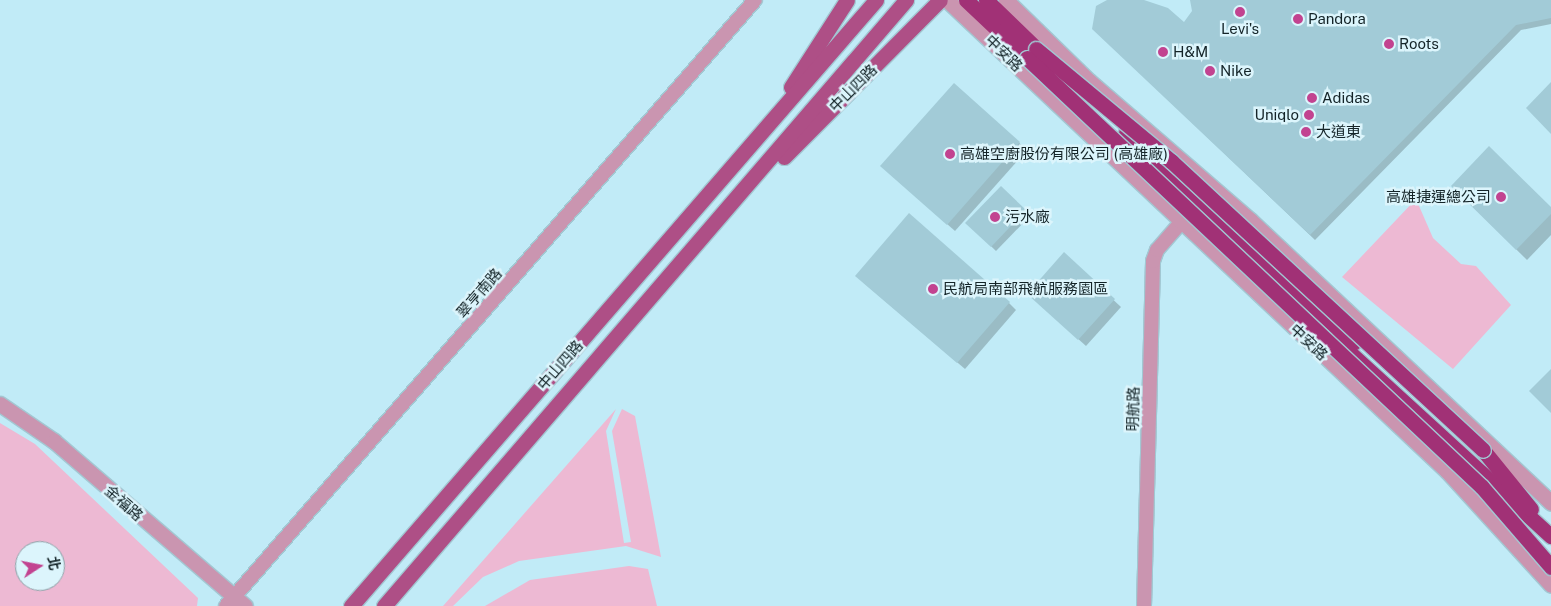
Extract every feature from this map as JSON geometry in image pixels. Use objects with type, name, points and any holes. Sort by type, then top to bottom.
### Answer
[{"type":"highway","points":[[966,0],[1172,161],[1483,450],[1551,542]]},
{"type":"highway","points":[[986,0],[1032,53],[1482,488],[1551,567]]},
{"type":"highway","points":[[1032,53],[1551,525]]},
{"type":"highway","points":[[1032,53],[1551,536]]},
{"type":"main road","name":"中山四路","points":[[769,124],[847,0]]},
{"type":"main road","name":"中山四路","points":[[351,606],[876,0]]},
{"type":"main road","name":"中山四路","points":[[384,606],[906,0]]},
{"type":"main road","name":"中山四路","points":[[701,240],[940,0]]},
{"type":"street","name":"翠亨南路","points":[[235,603],[755,0]]},
{"type":"street","name":"中安路","points":[[947,0],[1447,471],[1551,585]]},
{"type":"street","points":[[1006,0],[1089,80],[1230,222],[1427,405]]},
{"type":"street","points":[[1089,80],[1250,220],[1551,503]]},
{"type":"street","name":"中安路","points":[[1060,106],[1116,140],[1414,418]]},
{"type":"street","name":"明航路","points":[[1144,606],[1154,261],[1157,250],[1181,222]]},
{"type":"street","name":"金福路","points":[[0,404],[54,441],[235,603]]},
{"type":"shaded area","points":[[1416,199],[1433,238],[1461,264],[1476,266],[1511,305],[1453,369],[1342,277]]},
{"type":"shaded area","points":[[616,409],[606,431],[624,543],[631,542],[612,431],[622,409],[635,416],[661,557],[626,546],[519,561],[483,577],[453,606],[443,606]]},
{"type":"shaded area","points":[[0,423],[35,444],[198,598],[197,606],[0,606]]},
{"type":"shaded area","points":[[629,566],[648,569],[657,606],[485,606],[530,580]]},
{"type":"building","name":"大道東","points":[[1107,0],[1144,0],[1168,8],[1184,22],[1192,11],[1190,0],[1551,0],[1551,18],[1516,25],[1310,235],[1092,29],[1096,6]]},
{"type":"building","points":[[1551,82],[1551,134],[1526,108]]},
{"type":"building","name":"高雄空廚股份有限公司 (高雄廠)","points":[[954,83],[1020,142],[947,225],[880,166]]},
{"type":"building","name":"高雄捷運總公司","points":[[1489,146],[1551,207],[1551,214],[1516,250],[1451,186]]},
{"type":"building","name":"污水廠","points":[[1001,186],[1026,210],[991,247],[965,223]]},
{"type":"building","name":"民航局南部飛航服務園區","points":[[909,213],[1010,302],[957,363],[855,276]]},
{"type":"building","points":[[1064,252],[1115,299],[1078,340],[1027,294]]},
{"type":"building","points":[[1551,369],[1551,413],[1529,391]]},
{"type":"place","name":"Levi's","points":[[1240,12]]},
{"type":"place","name":"Pandora","points":[[1298,19]]},
{"type":"place","name":"Roots","points":[[1389,44]]},
{"type":"place","name":"H&M","points":[[1163,52]]},
{"type":"place","name":"Nike","points":[[1210,71]]},
{"type":"place","name":"Adidas","points":[[1312,98]]},
{"type":"place","name":"Uniqlo","points":[[1309,115]]},
{"type":"place","name":"大道東","points":[[1306,132]]},
{"type":"place","name":"高雄空廚股份有限公司 (高雄廠)","points":[[950,154]]},
{"type":"place","name":"高雄捷運總公司","points":[[1501,197]]},
{"type":"place","name":"污水廠","points":[[995,217]]},
{"type":"place","name":"民航局南部飛航服務園區","points":[[933,289]]}]
